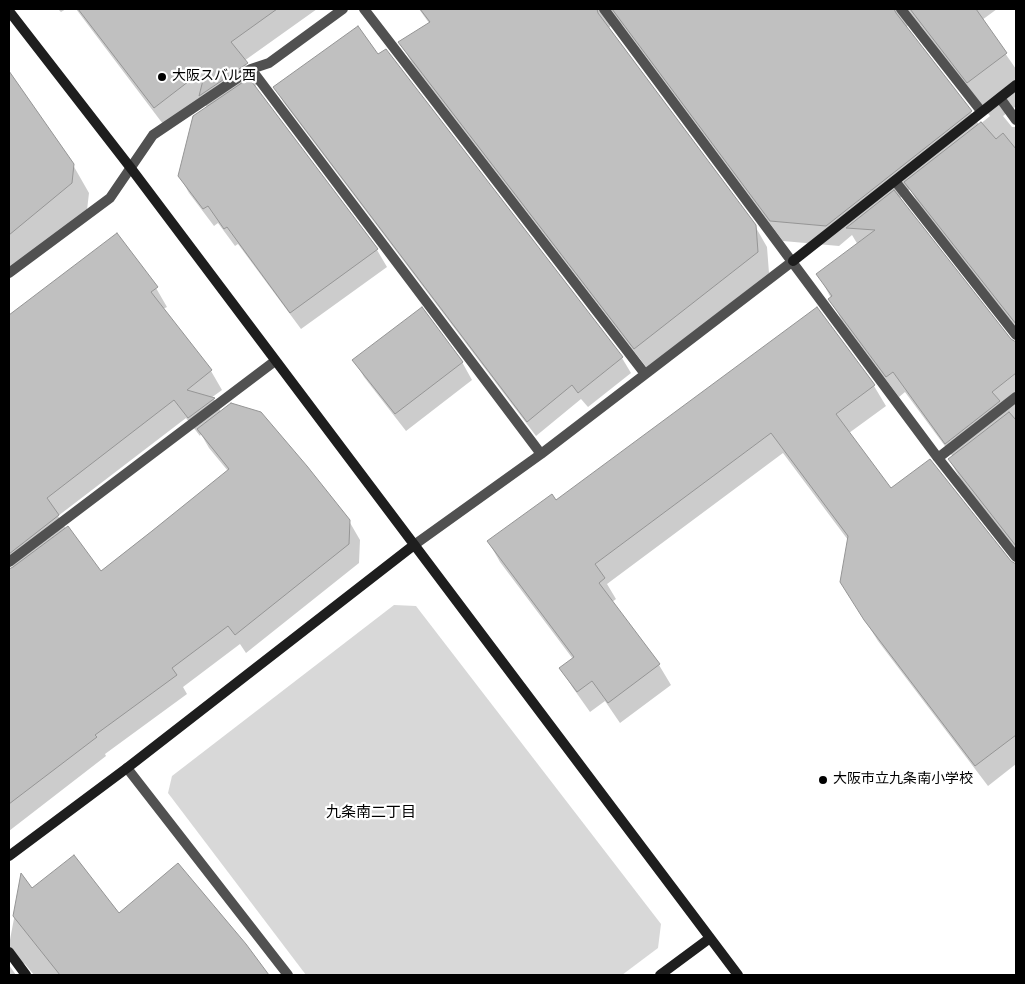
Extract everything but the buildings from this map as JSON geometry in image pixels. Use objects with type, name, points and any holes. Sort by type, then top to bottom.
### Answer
[{"type":"street","points":[[9,274],[110,198],[153,135],[251,69],[269,63],[343,9]]},
{"type":"street","points":[[364,9],[645,374]]},
{"type":"street","points":[[604,9],[938,458],[1016,557]]},
{"type":"street","points":[[901,9],[981,111]]},
{"type":"street","points":[[9,12],[130,167],[738,975]]},
{"type":"street","points":[[251,69],[541,454]]},
{"type":"street","points":[[9,856],[127,768],[414,545],[541,454],[793,261],[1016,85]]},
{"type":"street","points":[[1000,98],[1016,120]]},
{"type":"street","points":[[895,181],[1016,335]]},
{"type":"street","points":[[9,562],[275,361]]},
{"type":"street","points":[[938,458],[1016,397]]},
{"type":"street","points":[[127,768],[288,975]]},
{"type":"street","points":[[660,975],[710,938]]},
{"type":"street","points":[[9,952],[26,975]]},
{"type":"shaded area","points":[[394,605],[416,606],[661,924],[658,948],[622,975],[306,975],[168,793],[172,776]]},
{"type":"place","name":"大阪スバル西","points":[[162,77]]},
{"type":"place","name":"大阪市立九条南小学校","points":[[823,780]]},
{"type":"district","name":"九条南二丁目","points":[[371,814]]}]
